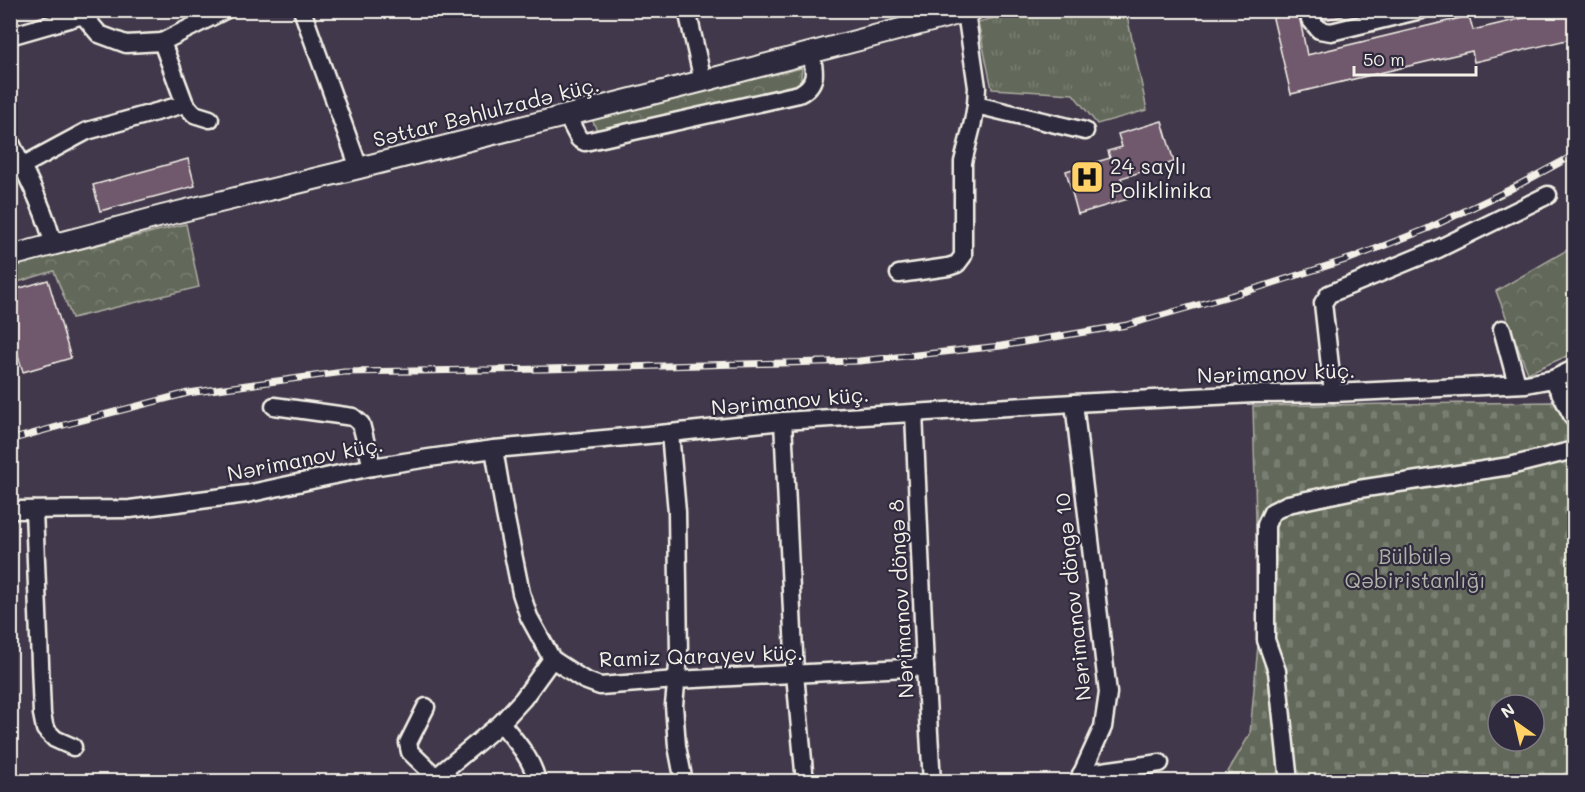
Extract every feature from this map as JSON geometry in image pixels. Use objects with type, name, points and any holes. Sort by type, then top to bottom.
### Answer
[{"type":"main road","name":"Səttar Bəhlulzadə küç.","points":[[10,256],[53,243],[567,116],[970,11]]},
{"type":"street","points":[[10,36],[82,13],[99,33],[126,44],[162,42],[225,10]]},
{"type":"street","points":[[302,10],[359,168]]},
{"type":"street","points":[[687,10],[703,81]]},
{"type":"street","points":[[1308,10],[1310,19],[1319,30],[1331,32],[1421,10]]},
{"type":"street","points":[[899,274],[948,267],[957,264],[963,256],[963,162],[974,122],[977,87],[970,11]]},
{"type":"street","points":[[162,42],[185,104],[194,114],[210,119]]},
{"type":"street","points":[[567,116],[579,139],[585,142],[799,94],[808,90],[813,81],[815,70],[812,53]]},
{"type":"street","points":[[22,165],[87,131],[185,104]]},
{"type":"street","points":[[976,105],[1085,131]]},
{"type":"street","points":[[10,141],[38,199],[53,243]]},
{"type":"street","points":[[1333,393],[1323,303],[1329,294],[1438,249],[1548,195]]},
{"type":"street","points":[[1502,329],[1517,384]]},
{"type":"street","name":"Nərimanov küç.","points":[[10,510],[130,509],[247,494],[372,467],[494,449],[783,421],[1074,403],[1517,384],[1553,380],[1575,369]]},
{"type":"street","points":[[1553,380],[1575,419]]},
{"type":"street","name":"Nərimanov döngə 10","points":[[1074,403],[1108,693],[1103,727],[1080,778]]},
{"type":"street","points":[[274,406],[353,417],[361,424],[372,467]]},
{"type":"street","name":"Nərimanov döngə 8","points":[[914,413],[932,782]]},
{"type":"street","points":[[783,421],[795,674],[805,782]]},
{"type":"street","points":[[670,433],[677,513],[679,655],[674,705],[677,746],[684,782]]},
{"type":"street","points":[[426,707],[408,743],[410,752],[433,779],[501,723],[523,699],[552,659],[529,617],[521,593],[494,449]]},
{"type":"street","points":[[1289,782],[1277,671],[1266,640],[1266,525],[1272,512],[1288,504],[1359,489],[1510,466],[1575,450]]},
{"type":"street","points":[[34,510],[42,714],[45,729],[55,739],[73,747]]},
{"type":"street","name":"Ramiz Qarayev küç.","points":[[552,659],[584,680],[600,686],[925,667]]},
{"type":"street","points":[[501,723],[521,749],[537,782]]},
{"type":"street","points":[[1080,778],[1160,763]]},
{"type":"green space","points":[[1026,10],[1126,11],[1147,110],[1097,124],[1073,94],[992,89],[978,22]]},
{"type":"green space","points":[[802,68],[800,86],[598,133],[591,117]]},
{"type":"green space","points":[[186,224],[199,287],[72,318],[54,271],[11,284],[11,266]]},
{"type":"green space","points":[[1574,246],[1574,353],[1528,373],[1496,291]]},
{"type":"green space","name":"Bülbülə Qəbiristanlığı","points":[[1554,402],[1574,432],[1574,492],[1570,541],[1574,542],[1574,781],[1222,782],[1250,734],[1259,634],[1253,406]]},
{"type":"building","points":[[1271,10],[1298,10],[1307,55],[1469,16],[1473,30],[1557,10],[1575,10],[1575,38],[1474,62],[1472,51],[1291,94]]},
{"type":"building","points":[[1319,10],[1342,10],[1343,16],[1324,20]]},
{"type":"building","points":[[1162,121],[1174,162],[1121,178],[1128,199],[1078,214],[1066,171],[1110,158],[1108,151],[1122,147],[1118,134]]},
{"type":"building","points":[[188,159],[195,186],[100,211],[93,185]]},
{"type":"building","points":[[48,280],[71,358],[23,372],[10,328],[10,291]]},
{"type":"railway","points":[[10,440],[188,393],[344,372],[859,361],[1001,346],[1127,325],[1352,258],[1427,229],[1509,190],[1574,155]]},
{"type":"place","name":"24 saylı Poliklinika","points":[[1087,177]]}]
